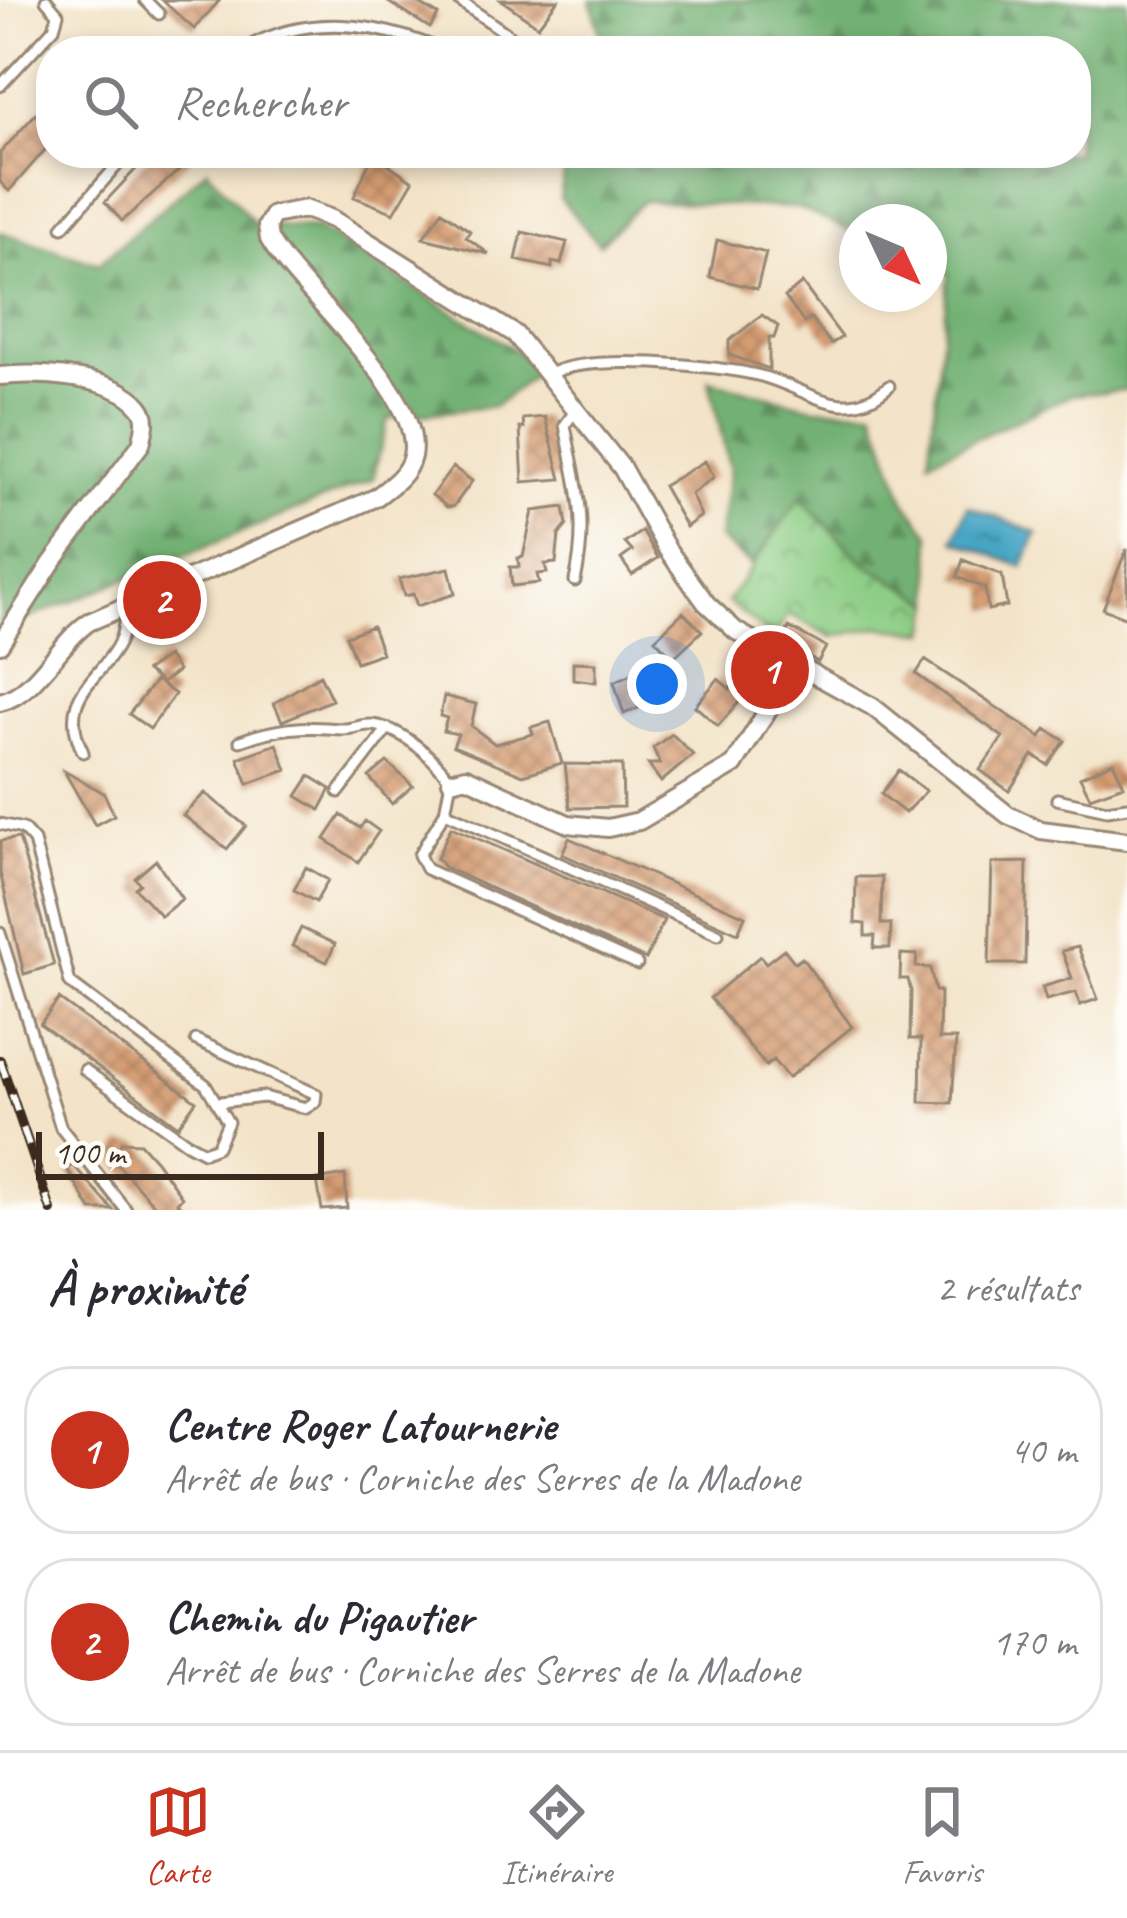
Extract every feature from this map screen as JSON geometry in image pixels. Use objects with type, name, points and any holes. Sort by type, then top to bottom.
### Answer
[{"type":"street","points":[[0,702],[31,683],[71,635],[123,605],[375,497],[404,474],[412,458],[406,418],[349,337],[278,254],[267,226],[272,215],[305,209],[332,219],[515,334],[622,468],[667,550],[706,603],[736,631],[911,733],[1008,814],[1041,830],[1127,841]]},
{"type":"street","points":[[0,376],[100,384],[141,408],[146,422],[141,444],[51,563],[0,644]]},
{"type":"street","points":[[451,781],[466,778],[568,824],[608,828],[640,821],[734,765],[796,664]]},
{"type":"lane","points":[[46,0],[58,14],[47,36]]},
{"type":"lane","points":[[145,0],[160,14]]},
{"type":"lane","points":[[458,0],[510,36]]},
{"type":"lane","points":[[282,36],[319,23],[371,26],[401,36]]},
{"type":"lane","points":[[0,86],[36,47]]},
{"type":"lane","points":[[63,227],[115,168]]},
{"type":"lane","points":[[550,374],[574,363],[602,361],[757,375],[830,406],[860,405],[890,386]]},
{"type":"lane","points":[[575,411],[565,424],[575,487],[586,516],[575,581]]},
{"type":"lane","points":[[83,752],[70,721],[75,700],[123,637],[123,605]]},
{"type":"lane","points":[[240,741],[275,728],[349,730],[373,724],[400,734],[451,781],[445,812],[419,855],[426,868],[637,964]]},
{"type":"lane","points":[[339,792],[385,732]]},
{"type":"lane","points":[[1057,799],[1106,810],[1127,807]]},
{"type":"lane","points":[[445,812],[718,934]]},
{"type":"lane","points":[[0,824],[23,829],[34,842],[70,983],[206,1084],[228,1122],[217,1148],[204,1152],[86,1070]]},
{"type":"lane","points":[[0,933],[61,1129],[126,1210]]},
{"type":"lane","points":[[196,1040],[316,1094],[315,1102],[306,1108],[264,1097],[220,1102]]},
{"type":"green space","points":[[591,0],[1127,0],[1127,390],[1071,395],[929,460],[947,312],[947,204],[839,204],[839,226],[798,208],[643,201],[599,244],[560,198],[565,168],[1091,168],[1091,36],[601,36]]},
{"type":"green space","points":[[207,169],[256,225],[317,228],[518,352],[537,372],[495,406],[388,418],[373,479],[0,630],[0,232],[99,264]]},
{"type":"green space","points":[[709,380],[815,408],[874,410],[905,501],[930,534],[933,603],[864,563],[801,498],[751,565],[719,539],[730,471]]},
{"type":"green space","points":[[800,498],[863,563],[933,603],[927,632],[877,627],[832,637],[789,614],[773,637],[727,602]]},
{"type":"water","points":[[968,506],[1037,533],[1023,567],[954,540]]},
{"type":"building","points":[[162,0],[220,0],[194,29]]},
{"type":"building","points":[[385,0],[413,0],[438,15],[430,28]]},
{"type":"building","points":[[501,0],[558,0],[538,26]]},
{"type":"building","points":[[36,113],[36,160],[9,191],[0,182],[0,153]]},
{"type":"building","points":[[137,168],[181,168],[122,221],[105,202]]},
{"type":"building","points":[[367,168],[394,168],[413,181],[394,213],[354,197]]},
{"type":"building","points":[[442,211],[470,231],[466,237],[489,254],[423,238]]},
{"type":"building","points":[[522,232],[567,242],[561,264],[552,262],[552,268],[516,260]]},
{"type":"building","points":[[717,240],[766,253],[757,289],[710,277]]},
{"type":"building","points":[[802,283],[842,337],[831,344],[811,318],[804,323],[785,297]]},
{"type":"building","points":[[762,315],[778,326],[774,338],[769,338],[769,369],[729,355],[729,341]]},
{"type":"building","points":[[545,417],[561,479],[523,482],[523,419]]},
{"type":"building","points":[[705,461],[714,477],[691,494],[701,516],[686,527],[663,486]]},
{"type":"building","points":[[453,467],[472,481],[454,506],[447,507],[432,495]]},
{"type":"building","points":[[564,507],[567,525],[559,535],[556,563],[545,564],[547,573],[537,574],[539,583],[512,586],[510,567],[519,567],[533,511]]},
{"type":"building","points":[[642,531],[658,558],[632,575],[621,559],[632,551],[625,543]]},
{"type":"building","points":[[1127,550],[1127,618],[1103,609]]},
{"type":"building","points":[[963,560],[1002,575],[1007,606],[988,610],[985,588],[957,577]]},
{"type":"building","points":[[449,568],[455,594],[417,606],[413,594],[404,596],[399,579]]},
{"type":"building","points":[[683,612],[702,631],[673,658],[655,639]]},
{"type":"building","points":[[372,626],[382,653],[356,662],[346,636]]},
{"type":"building","points":[[789,627],[826,647],[818,662],[782,642]]},
{"type":"building","points":[[167,656],[178,671],[162,683],[146,671]]},
{"type":"building","points":[[925,660],[1041,737],[1046,729],[1065,741],[1048,765],[1033,755],[1009,791],[980,770],[1003,737],[916,674]]},
{"type":"building","points":[[573,662],[596,663],[596,682],[573,679]]},
{"type":"building","points":[[632,674],[650,703],[624,714],[614,682]]},
{"type":"building","points":[[320,675],[332,700],[282,721],[274,703]]},
{"type":"building","points":[[718,679],[730,689],[736,682],[748,692],[718,726],[695,706]]},
{"type":"building","points":[[156,680],[175,694],[150,729],[129,714]]},
{"type":"building","points":[[444,696],[476,704],[471,726],[495,744],[533,734],[531,727],[550,722],[562,763],[523,775],[453,746],[458,734],[443,731],[447,718],[440,716]]},
{"type":"building","points":[[672,734],[693,755],[661,782],[648,764],[660,764],[653,748]]},
{"type":"building","points":[[277,744],[287,770],[248,784],[238,758]]},
{"type":"building","points":[[387,762],[413,786],[392,804],[369,777]]},
{"type":"building","points":[[1113,762],[1124,785],[1090,797],[1080,777]]},
{"type":"building","points":[[565,764],[622,765],[623,807],[570,808]]},
{"type":"building","points":[[899,770],[926,791],[905,813],[881,794]]},
{"type":"building","points":[[64,771],[104,793],[114,815],[95,825]]},
{"type":"building","points":[[310,776],[331,789],[320,810],[297,796]]},
{"type":"building","points":[[205,793],[246,826],[227,849],[183,815]]},
{"type":"building","points":[[341,815],[360,828],[365,821],[379,831],[358,862],[325,839]]},
{"type":"building","points":[[451,827],[664,920],[646,959],[444,867],[437,858]]},
{"type":"building","points":[[19,838],[54,965],[24,974],[0,872],[0,841]]},
{"type":"building","points":[[569,838],[745,916],[738,933],[562,854]]},
{"type":"building","points":[[156,860],[182,899],[161,916],[135,888],[140,884],[135,878]]},
{"type":"building","points":[[1027,862],[1025,964],[989,964],[992,863]]},
{"type":"building","points":[[306,867],[328,880],[316,902],[294,890]]},
{"type":"building","points":[[856,877],[882,877],[881,924],[891,924],[890,948],[874,948],[875,936],[865,936],[865,924],[855,923]]},
{"type":"building","points":[[301,928],[335,944],[327,962],[292,946]]},
{"type":"building","points":[[1078,947],[1098,999],[1080,1005],[1076,992],[1046,1000],[1042,987],[1072,978],[1062,951]]},
{"type":"building","points":[[784,949],[795,963],[802,958],[852,1027],[788,1078],[773,1060],[766,1066],[710,998],[760,956],[766,963]]},
{"type":"building","points":[[901,954],[917,955],[916,967],[930,968],[935,991],[940,991],[939,1039],[956,1039],[952,1103],[920,1102],[921,1039],[910,1039],[911,991],[908,979],[900,979]]},
{"type":"building","points":[[59,999],[196,1101],[178,1126],[40,1024]]},
{"type":"building","points":[[121,1142],[140,1143],[182,1197],[177,1203],[184,1210],[159,1210],[114,1161]]},
{"type":"building","points":[[73,1165],[113,1210],[91,1210],[67,1169]]},
{"type":"building","points":[[345,1175],[347,1208],[322,1210],[317,1180]]},
{"type":"railway","points":[[0,1060],[51,1210]]},
{"type":"place","name":"Chemin du Pigautier","points":[[162,600]]},
{"type":"place","name":"Centre Roger Latournerie","points":[[770,670]]}]
